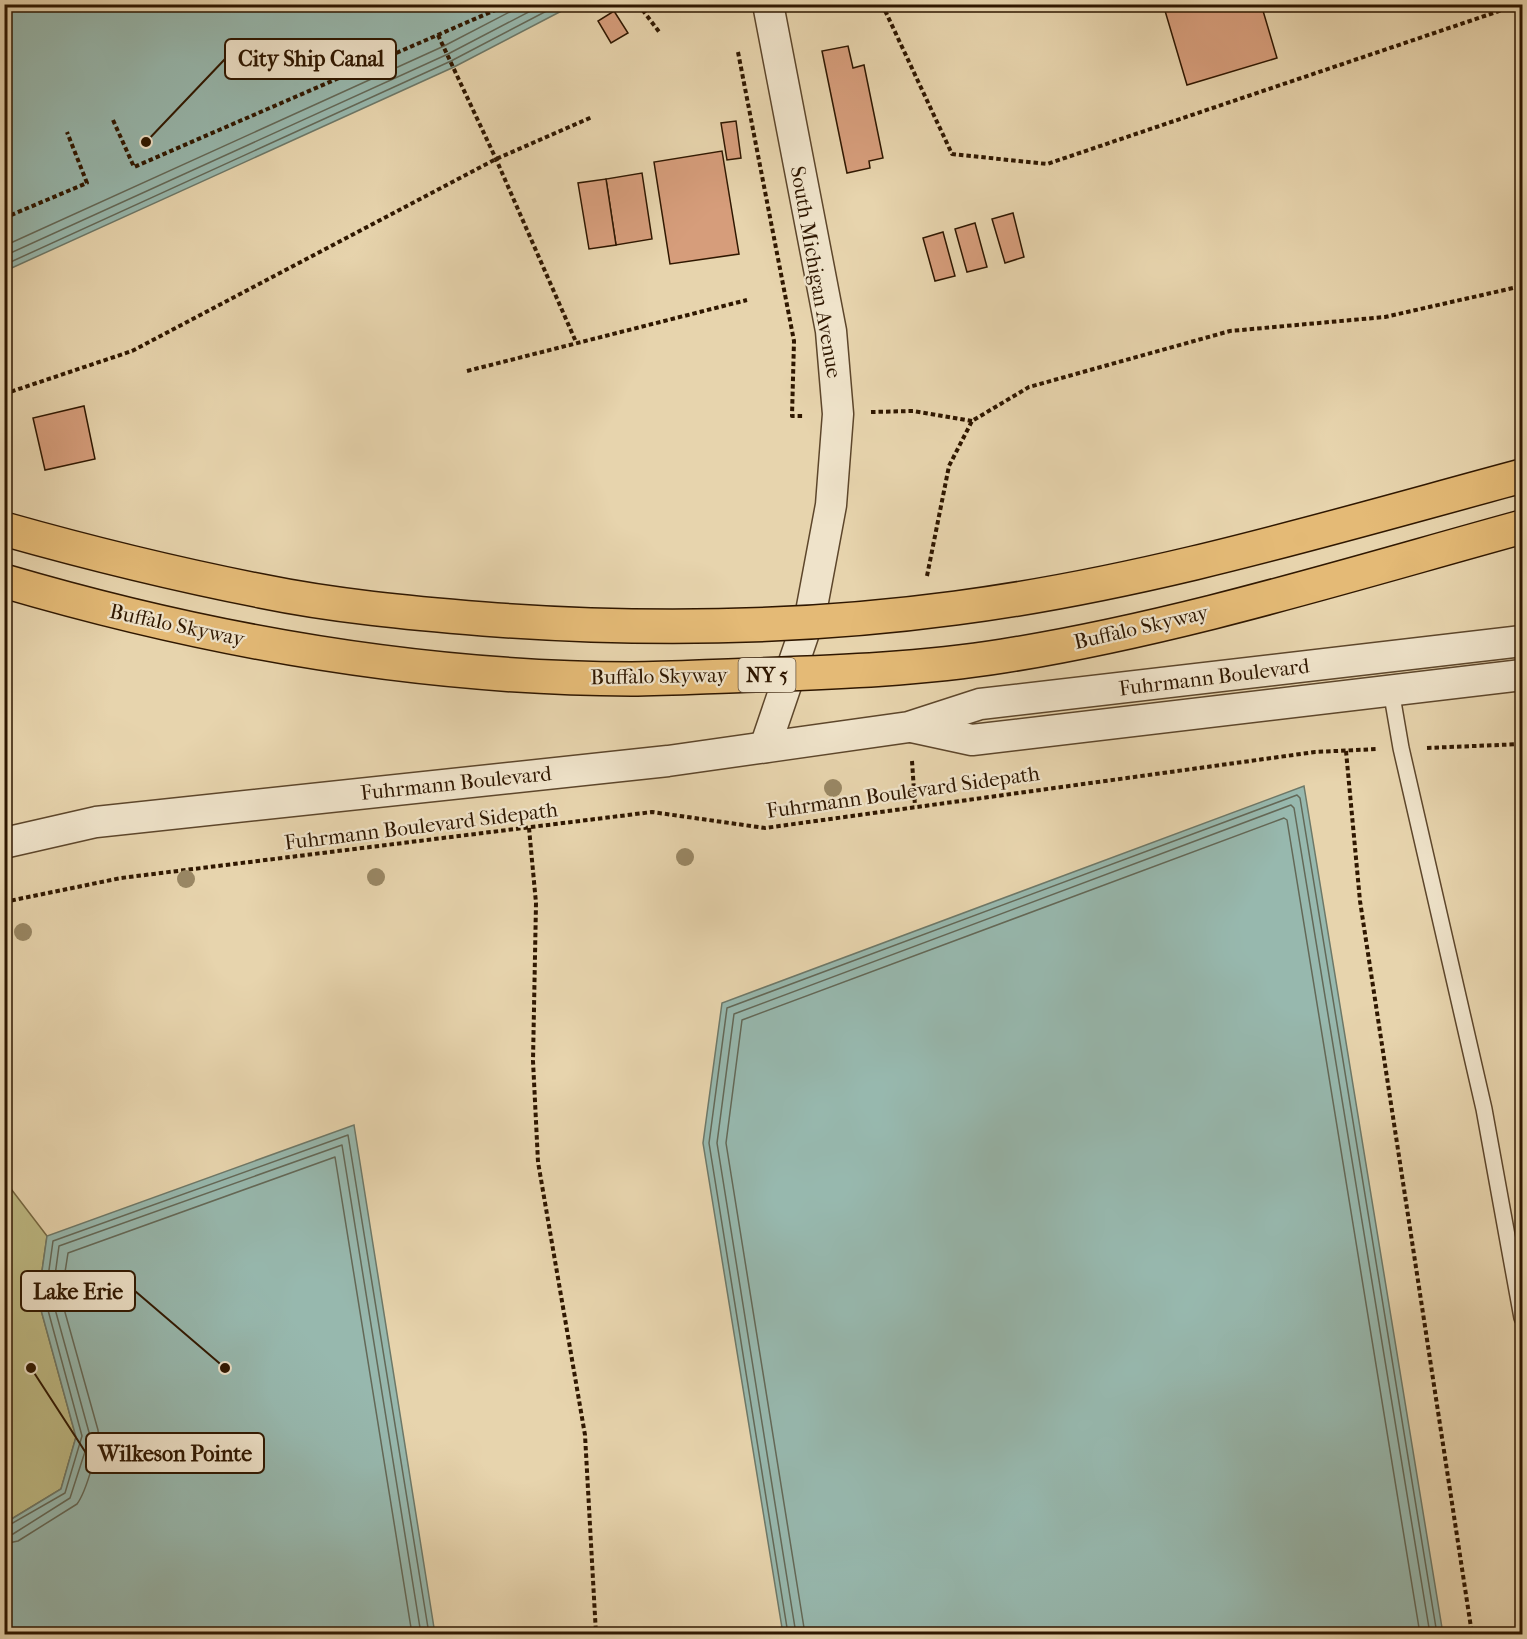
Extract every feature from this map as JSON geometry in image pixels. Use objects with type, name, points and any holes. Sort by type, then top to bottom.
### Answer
[{"type":"highway","points":[[4,529],[115,560],[299,597],[415,613],[552,624],[711,628],[853,620],[958,608],[1069,590],[1174,568],[1522,476]]},
{"type":"highway","name":"Buffalo Skyway","points":[[4,582],[88,606],[226,637],[367,660],[496,673],[631,679],[820,673],[1002,656],[1108,636],[1219,610],[1522,527]]},
{"type":"street","name":"South Michigan Avenue","points":[[765,747],[811,612],[831,505],[838,414],[831,331],[768,4]]},
{"type":"street","name":"Fuhrmann Boulevard","points":[[4,843],[96,822],[656,762],[909,727],[980,704],[1522,641]]},
{"type":"street","name":"Fuhrmann Boulevard","points":[[909,727],[972,740],[1522,675]]},
{"type":"lane","points":[[1391,690],[1401,748],[1484,1109],[1522,1318]]},
{"type":"path","points":[[113,120],[134,166],[509,4]]},
{"type":"path","points":[[638,4],[660,33]]},
{"type":"path","points":[[882,4],[952,154],[1047,164],[1520,4]]},
{"type":"path","points":[[438,35],[496,159],[576,342]]},
{"type":"path","points":[[738,52],[794,341],[792,416],[811,416]]},
{"type":"path","points":[[4,394],[132,351],[496,159],[592,117]]},
{"type":"path","points":[[4,218],[87,183],[67,132]]},
{"type":"path","points":[[926,583],[949,466],[972,421],[1029,387],[1230,331],[1385,317],[1522,286]]},
{"type":"path","points":[[466,371],[747,300]]},
{"type":"path","points":[[860,412],[913,411],[972,421]]},
{"type":"path","name":"Fuhrmann Boulevard Sidepath","points":[[4,902],[121,878],[652,812],[765,828],[1303,754],[1522,744]]},
{"type":"path","points":[[1346,751],[1360,901],[1472,1635]]},
{"type":"path","points":[[912,765],[915,806]]},
{"type":"path","points":[[529,828],[536,903],[533,1061],[538,1162],[585,1435],[596,1635]]},
{"type":"shaded area","points":[[5,1181],[47,1236],[38,1299],[76,1437],[61,1489],[5,1523]]},
{"type":"water","points":[[4,5],[573,5],[454,67],[5,271]]},
{"type":"water","points":[[1304,786],[1443,1634],[783,1634],[703,1143],[722,1003]]},
{"type":"water","points":[[354,1125],[435,1634],[5,1634],[5,1523],[61,1489],[76,1437],[38,1299],[47,1236]]},
{"type":"building","points":[[1163,4],[1261,4],[1277,58],[1187,85]]},
{"type":"building","points":[[614,11],[628,33],[611,43],[598,21]]},
{"type":"building","points":[[848,46],[853,68],[864,65],[883,158],[869,161],[870,168],[847,173],[822,51]]},
{"type":"building","points":[[736,121],[741,158],[727,160],[721,123]]},
{"type":"building","points":[[722,151],[739,254],[670,264],[654,162]]},
{"type":"building","points":[[642,173],[652,239],[616,245],[606,179]]},
{"type":"building","points":[[606,179],[616,245],[589,249],[578,183]]},
{"type":"building","points":[[1013,213],[1024,257],[1005,263],[992,219]]},
{"type":"building","points":[[975,223],[987,267],[967,272],[955,229]]},
{"type":"building","points":[[943,232],[955,276],[935,281],[923,238]]},
{"type":"building","points":[[84,406],[95,459],[45,470],[33,418]]},
{"type":"place","name":"City Ship Canal","points":[[146,142]]},
{"type":"place","name":"Wilkeson Pointe","points":[[31,1368]]},
{"type":"place","name":"Lake Erie","points":[[225,1368]]}]
